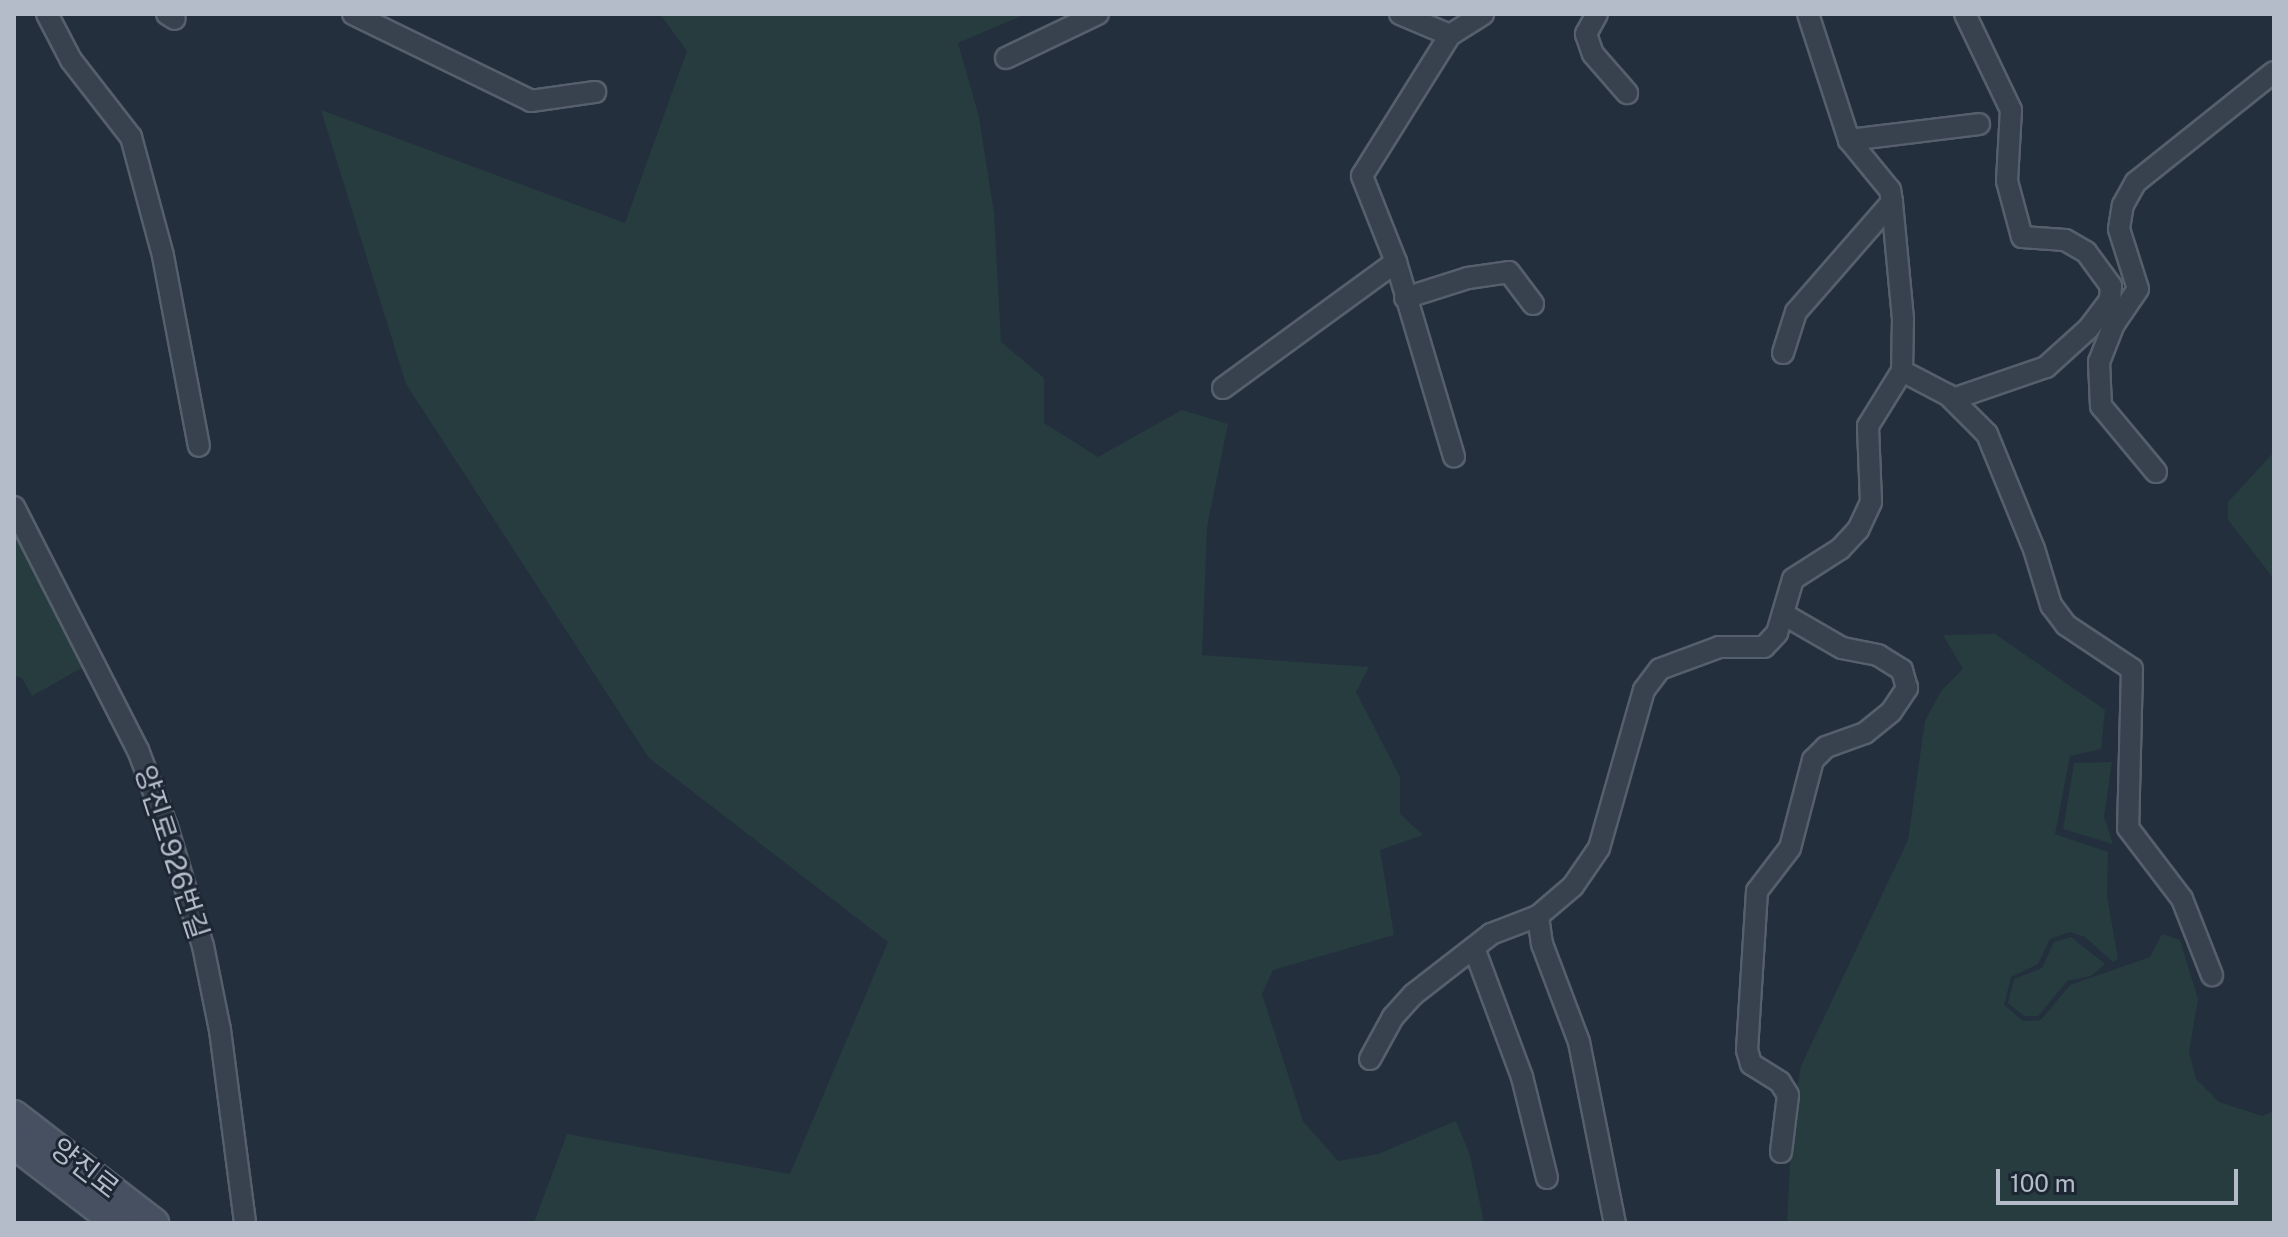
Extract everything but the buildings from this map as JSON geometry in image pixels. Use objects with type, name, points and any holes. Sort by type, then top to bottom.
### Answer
[{"type":"main road","name":"양진로","points":[[14,1115],[154,1223]]},
{"type":"main road","name":"양진로","points":[[14,1144],[117,1223]]},
{"type":"street","points":[[47,14],[71,60],[131,137],[163,256],[199,446]]},
{"type":"street","points":[[353,14],[531,101],[595,92]]},
{"type":"street","points":[[1006,58],[1098,14]]},
{"type":"street","points":[[1400,14],[1450,35]]},
{"type":"street","points":[[1454,457],[1396,262],[1362,176],[1450,35],[1483,14]]},
{"type":"street","points":[[1597,14],[1586,34],[1593,54],[1627,93]]},
{"type":"street","points":[[1370,1059],[1393,1017],[1414,994],[1491,934],[1538,916],[1573,886],[1599,848],[1644,690],[1660,669],[1719,647],[1764,647],[1777,633],[1793,579],[1840,549],[1858,530],[1871,502],[1868,426],[1902,371],[1903,319],[1892,202],[1890,190],[1849,140],[1808,14]]},
{"type":"street","points":[[1953,399],[2046,367],[2089,328],[2110,300],[2111,286],[2086,252],[2065,240],[2022,237],[2007,181],[2011,110],[1965,14]]},
{"type":"street","points":[[2156,472],[2101,406],[2099,362],[2114,324],[2138,289],[2119,229],[2123,205],[2136,182],[2274,72]]},
{"type":"street","points":[[1849,140],[1979,124]]},
{"type":"street","points":[[1783,353],[1796,312],[1892,202]]},
{"type":"street","points":[[1223,388],[1396,262]]},
{"type":"street","points":[[1405,298],[1468,278],[1509,272],[1533,304]]},
{"type":"street","points":[[1902,371],[1953,399],[1987,434],[2034,549],[2051,605],[2066,625],[2132,669],[2128,828],[2182,899],[2212,975]]},
{"type":"street","name":"양진로926번길","points":[[14,507],[138,750],[167,827],[214,1002],[245,1223]]},
{"type":"street","points":[[1781,1152],[1788,1095],[1780,1082],[1751,1064],[1747,1050],[1757,891],[1790,848],[1813,760],[1826,747],[1865,733],[1891,712],[1907,688],[1902,670],[1878,655],[1842,648],[1783,614]]},
{"type":"street","points":[[1538,916],[1542,944],[1579,1042],[1615,1223]]},
{"type":"street","points":[[1474,948],[1522,1077],[1547,1178]]},
{"type":"green space","points":[[660,14],[1026,14],[958,43],[979,117],[994,213],[1001,342],[1044,378],[1044,423],[1098,457],[1182,410],[1228,424],[1207,527],[1202,655],[1369,667],[1356,692],[1400,777],[1400,814],[1423,835],[1380,850],[1394,935],[1273,970],[1262,994],[1303,1121],[1338,1161],[1378,1154],[1456,1121],[1470,1155],[1484,1223],[534,1223],[567,1134],[790,1174],[888,942],[649,758],[406,384],[321,110],[625,223],[687,51]]},
{"type":"green space","points":[[2274,452],[2274,579],[2228,520],[2228,502]]},
{"type":"green space","points":[[14,526],[85,666],[32,696],[22,678],[14,676]]},
{"type":"green space","points":[[1995,634],[2105,710],[2101,749],[2070,756],[2055,834],[2108,852],[2107,896],[2118,959],[2113,962],[2085,937],[2070,932],[2050,939],[2038,964],[2011,977],[2004,1005],[2023,1021],[2041,1020],[2070,985],[2150,957],[2162,934],[2180,940],[2198,999],[2189,1052],[2196,1079],[2219,1102],[2262,1116],[2274,1111],[2274,1223],[1787,1223],[1793,1111],[1801,1066],[1908,840],[1925,721],[1941,691],[1963,669],[1943,635]]},
{"type":"green space","points":[[2112,762],[2104,817],[2113,844],[2063,829],[2074,763]]},
{"type":"green space","points":[[2071,937],[2105,964],[2091,976],[2067,981],[2038,1016],[2024,1016],[2008,1003],[2014,979],[2042,968],[2054,942]]}]
